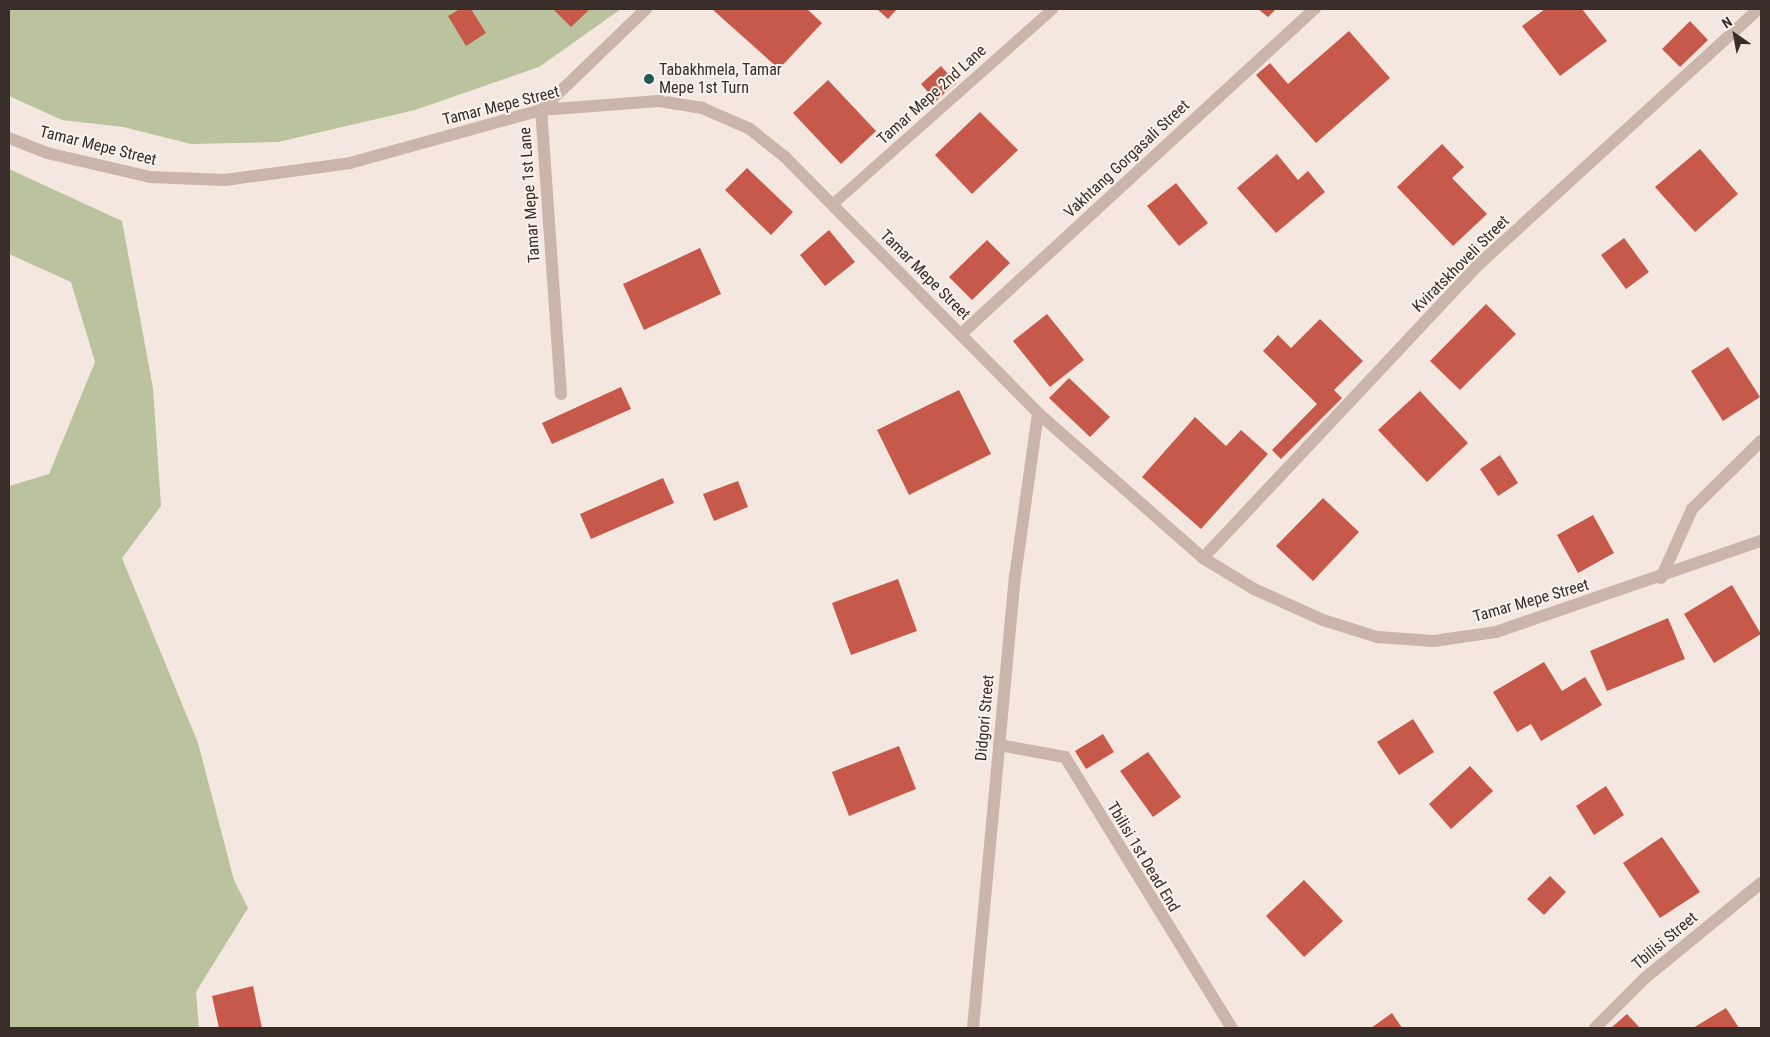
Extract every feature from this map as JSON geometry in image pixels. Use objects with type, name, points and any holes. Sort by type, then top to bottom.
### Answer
[{"type":"street","name":"Tamar Mepe 1st Lane","points":[[561,394],[541,110],[646,9]]},
{"type":"street","name":"Vakhtang Gorgasali Street","points":[[961,334],[1315,9]]},
{"type":"street","name":"Kviratskhoveli Street","points":[[1203,558],[1477,266],[1758,9]]},
{"type":"street","name":"Tamar Mepe Street","points":[[9,138],[47,153],[150,177],[225,180],[350,163],[541,110],[659,101],[702,108],[750,129],[832,204],[1038,413],[1203,558],[1254,589],[1323,620],[1377,637],[1434,641],[1496,632],[1661,578],[1761,541]]},
{"type":"street","name":"Didgori Street","points":[[973,1028],[999,745],[1038,413]]},
{"type":"street","points":[[1661,578],[1692,509],[1761,441]]},
{"type":"street","name":"Tbilisi 1st Dead End","points":[[999,745],[1065,757],[1204,989],[1232,1028]]},
{"type":"street","name":"Tbilisi Street","points":[[1595,1028],[1645,978],[1761,883]]},
{"type":"lane","name":"Tamar Mepe 2nd Lane","points":[[832,204],[1052,9]]},
{"type":"green space","points":[[9,9],[621,9],[539,67],[415,110],[278,142],[191,144],[123,127],[62,120],[9,96]]},
{"type":"green space","points":[[9,169],[122,221],[153,388],[161,506],[122,558],[198,743],[234,880],[248,908],[196,992],[199,1028],[9,1028],[9,486],[49,474],[95,362],[71,282],[9,254]]},
{"type":"building","points":[[460,9],[471,9],[486,33],[466,46],[448,16]]},
{"type":"building","points":[[553,9],[590,9],[571,27]]},
{"type":"building","points":[[712,9],[807,9],[822,23],[779,69]]},
{"type":"building","points":[[877,9],[897,9],[888,19]]},
{"type":"building","points":[[1258,9],[1276,9],[1268,17]]},
{"type":"building","points":[[1545,9],[1582,9],[1607,41],[1560,76],[1522,26]]},
{"type":"building","points":[[1690,21],[1708,40],[1680,67],[1662,49]]},
{"type":"building","points":[[1349,31],[1390,78],[1316,143],[1256,75],[1270,63],[1288,84]]},
{"type":"building","points":[[941,66],[956,83],[936,101],[921,84]]},
{"type":"building","points":[[828,80],[876,131],[841,164],[793,113]]},
{"type":"building","points":[[980,112],[1018,150],[972,194],[935,155]]},
{"type":"building","points":[[1442,144],[1464,167],[1452,178],[1487,214],[1453,246],[1397,187]]},
{"type":"building","points":[[1700,149],[1738,194],[1695,232],[1655,187]]},
{"type":"building","points":[[1277,154],[1298,180],[1308,171],[1325,192],[1276,233],[1237,188]]},
{"type":"building","points":[[747,168],[793,212],[771,235],[725,190]]},
{"type":"building","points":[[1176,183],[1208,223],[1179,246],[1147,206]]},
{"type":"building","points":[[829,230],[855,262],[825,286],[800,255]]},
{"type":"building","points":[[1624,238],[1649,272],[1626,289],[1601,255]]},
{"type":"building","points":[[987,240],[1010,263],[972,300],[949,277]]},
{"type":"building","points":[[700,248],[721,294],[644,330],[623,284]]},
{"type":"building","points":[[1486,304],[1516,334],[1460,390],[1430,361]]},
{"type":"building","points":[[1047,314],[1084,360],[1050,387],[1013,341]]},
{"type":"building","points":[[1320,319],[1363,361],[1334,390],[1342,398],[1281,459],[1272,450],[1317,404],[1263,351],[1278,335],[1291,348]]},
{"type":"building","points":[[1728,347],[1760,397],[1723,421],[1691,371]]},
{"type":"building","points":[[1069,378],[1110,417],[1090,437],[1049,398]]},
{"type":"building","points":[[621,387],[631,409],[552,444],[542,423]]},
{"type":"building","points":[[959,390],[991,454],[909,495],[877,430]]},
{"type":"building","points":[[1420,391],[1468,443],[1427,482],[1378,430]]},
{"type":"building","points":[[1195,417],[1226,446],[1241,430],[1268,454],[1201,529],[1142,477]]},
{"type":"building","points":[[1500,455],[1518,483],[1498,496],[1480,469]]},
{"type":"building","points":[[663,478],[674,503],[591,539],[580,514]]},
{"type":"building","points":[[738,481],[748,507],[714,521],[703,494]]},
{"type":"building","points":[[1323,498],[1359,532],[1313,581],[1276,546]]},
{"type":"building","points":[[1593,515],[1614,553],[1578,573],[1557,535]]},
{"type":"building","points":[[898,579],[917,631],[851,655],[832,603]]},
{"type":"building","points":[[1732,585],[1761,634],[1714,663],[1684,614]]},
{"type":"building","points":[[1668,618],[1685,659],[1607,691],[1590,651]]},
{"type":"building","points":[[1544,662],[1562,691],[1585,677],[1602,705],[1541,741],[1531,724],[1517,732],[1493,692]]},
{"type":"building","points":[[1413,719],[1434,752],[1399,775],[1377,742]]},
{"type":"building","points":[[1103,734],[1114,752],[1086,769],[1075,751]]},
{"type":"building","points":[[899,746],[916,789],[849,816],[832,772]]},
{"type":"building","points":[[1148,752],[1181,797],[1153,817],[1120,771]]},
{"type":"building","points":[[1470,766],[1493,791],[1451,829],[1429,804]]},
{"type":"building","points":[[1606,786],[1624,815],[1594,835],[1576,806]]},
{"type":"building","points":[[1662,837],[1700,892],[1660,918],[1623,863]]},
{"type":"building","points":[[1550,876],[1566,892],[1544,915],[1527,899]]},
{"type":"building","points":[[1304,880],[1343,921],[1304,957],[1266,916]]},
{"type":"building","points":[[253,986],[262,1028],[219,1028],[212,996]]},
{"type":"building","points":[[1726,1008],[1739,1028],[1693,1028]]},
{"type":"building","points":[[1392,1013],[1402,1028],[1371,1028]]},
{"type":"building","points":[[1627,1014],[1640,1028],[1611,1028]]},
{"type":"place","name":"Tabakhmela, Tamar Mepe 1st Turn","points":[[649,79]]}]
